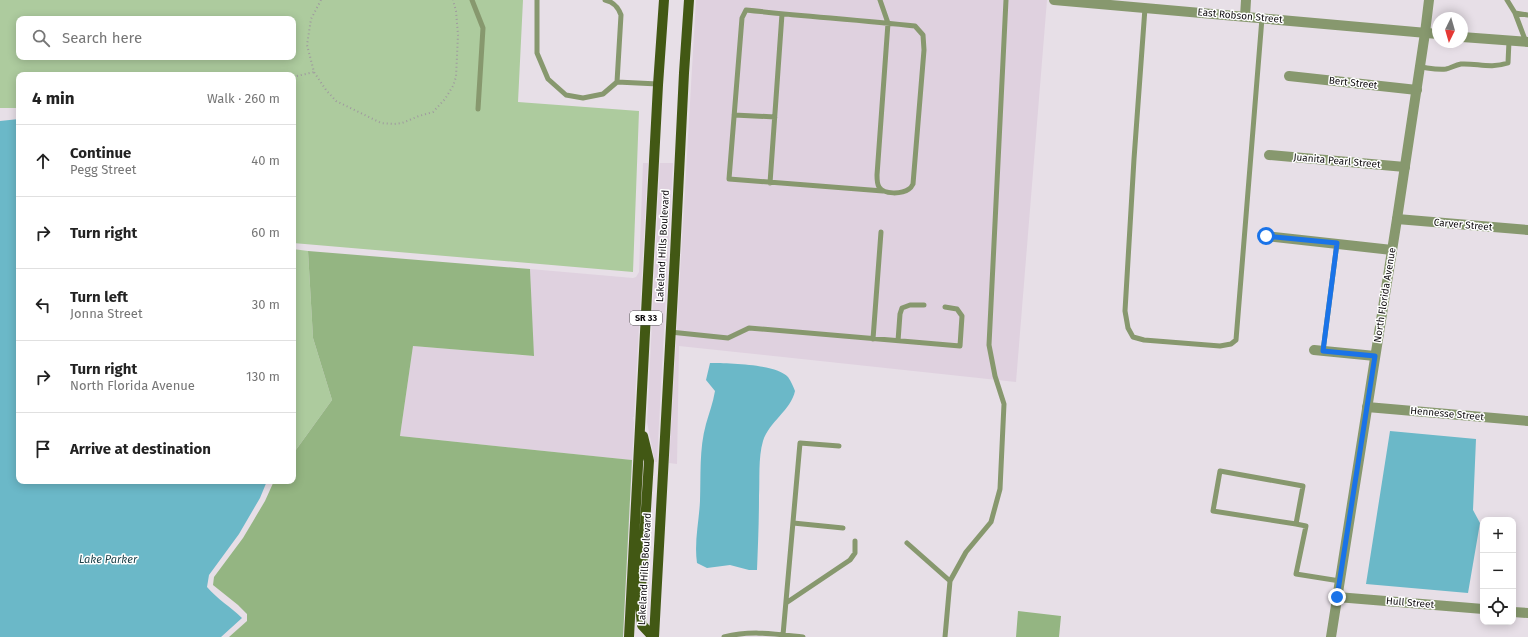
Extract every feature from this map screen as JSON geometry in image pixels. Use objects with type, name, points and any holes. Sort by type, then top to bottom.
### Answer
[{"type":"main road","name":"Lakeland Hills Boulevard","points":[[629,637],[658,84],[664,0]]},
{"type":"main road","name":"Lakeland Hills Boulevard","points":[[653,637],[689,0]]},
{"type":"main road","points":[[640,422],[649,461],[640,604],[642,625],[653,637]]},
{"type":"street","name":"East Robson Street","points":[[1054,0],[1432,34]]},
{"type":"street","points":[[1244,17],[1246,0]]},
{"type":"street","name":"North Florida Avenue","points":[[1331,637],[1417,90],[1429,0]]},
{"type":"street","points":[[1468,38],[1527,42]]},
{"type":"street","name":"Bert Street","points":[[1289,76],[1417,90]]},
{"type":"street","name":"Juanita Pearl Street","points":[[1269,155],[1405,167]]},
{"type":"street","name":"Carver Street","points":[[1397,219],[1528,230]]},
{"type":"street","points":[[1266,236],[1392,250]]},
{"type":"street","points":[[1318,350],[1375,356]]},
{"type":"street","name":"Hennesse Street","points":[[1367,407],[1528,421]]},
{"type":"street","name":"Hull Street","points":[[1337,597],[1480,610]]},
{"type":"street","points":[[1516,612],[1528,613]]},
{"type":"lane","points":[[472,0],[484,28],[478,109]]},
{"type":"lane","points":[[537,0],[537,53],[548,79],[566,95],[583,98],[603,94],[617,82],[658,84]]},
{"type":"lane","points":[[605,0],[615,4],[622,15],[617,82]]},
{"type":"lane","points":[[880,0],[888,23],[877,175],[879,186],[883,191]]},
{"type":"lane","points":[[945,637],[950,581],[966,552],[991,522],[1000,489],[1004,404],[995,376],[989,345],[1006,0]]},
{"type":"lane","points":[[1507,0],[1515,14],[1527,42]]},
{"type":"lane","points":[[1145,8],[1134,151],[1125,311],[1128,328],[1133,337],[1144,340],[1220,346],[1231,344],[1236,340],[1262,18]]},
{"type":"lane","points":[[746,10],[888,23],[915,26],[923,35],[924,50],[914,184],[909,189],[902,192],[892,193],[883,191],[729,179],[742,18],[746,10]]},
{"type":"lane","points":[[770,183],[782,14]]},
{"type":"lane","points":[[1515,14],[1528,15]]},
{"type":"lane","points":[[1420,67],[1446,69],[1460,64],[1485,67],[1508,63],[1509,41]]},
{"type":"lane","points":[[734,115],[775,118]]},
{"type":"lane","points":[[872,339],[881,232]]},
{"type":"lane","points":[[1318,350],[1337,243]]},
{"type":"lane","points":[[898,341],[900,314],[902,308],[910,305],[924,305]]},
{"type":"lane","points":[[670,332],[728,338],[749,328],[960,346],[962,316],[957,309],[944,307]]},
{"type":"lane","points":[[783,635],[800,444],[838,446]]},
{"type":"lane","points":[[1296,524],[1303,486],[1220,471],[1213,511],[1306,526],[1296,574],[1340,581]]},
{"type":"lane","points":[[793,523],[842,528]]},
{"type":"lane","points":[[786,603],[850,560],[855,553],[855,541]]},
{"type":"lane","points":[[907,543],[950,581]]},
{"type":"lane","points":[[724,637],[741,633],[803,637]]},
{"type":"path","points":[[321,0],[311,19],[307,45],[314,72],[326,90],[336,101],[381,123],[402,123],[433,112],[446,99],[456,77],[458,21],[454,0]]},
{"type":"path","points":[[296,76],[314,72]]},
{"type":"shaded area","points":[[696,0],[1047,0],[1016,382],[679,346],[677,464],[669,463]]},
{"type":"shaded area","points":[[643,163],[648,163],[633,417],[632,460],[400,436],[413,346],[533,356],[530,269],[633,278],[636,277],[639,272]]},
{"type":"shaded area","points":[[660,163],[673,163],[657,462],[655,462],[647,422]]},
{"type":"green space","points":[[0,0],[523,0],[518,102],[639,111],[633,272],[296,243],[296,72],[16,72],[16,108],[0,108]]},
{"type":"green space","points":[[296,249],[308,251],[313,338],[332,400],[296,450]]},
{"type":"green space","points":[[308,251],[530,269],[534,356],[413,346],[400,436],[632,460],[623,637],[229,637],[247,621],[247,614],[213,585],[214,577],[243,538],[265,501],[273,484],[296,484],[296,450],[332,400],[313,338]]},
{"type":"green space","points":[[1018,611],[1061,616],[1059,637],[1016,637]]},
{"type":"water","name":"Lake Parker","points":[[16,119],[16,484],[266,484],[260,498],[239,534],[209,575],[207,587],[242,618],[221,637],[0,637],[0,121]]},
{"type":"water","points":[[710,363],[751,365],[774,369],[788,377],[795,391],[793,398],[785,410],[766,434],[761,448],[757,570],[749,570],[730,565],[707,568],[697,563],[696,540],[700,501],[702,443],[715,391],[706,380]]},
{"type":"water","points":[[1390,431],[1476,439],[1473,510],[1480,523],[1468,593],[1366,584]]},
{"type":"route","points":[[1266,236],[1337,243],[1323,351],[1375,356],[1337,597]]}]
